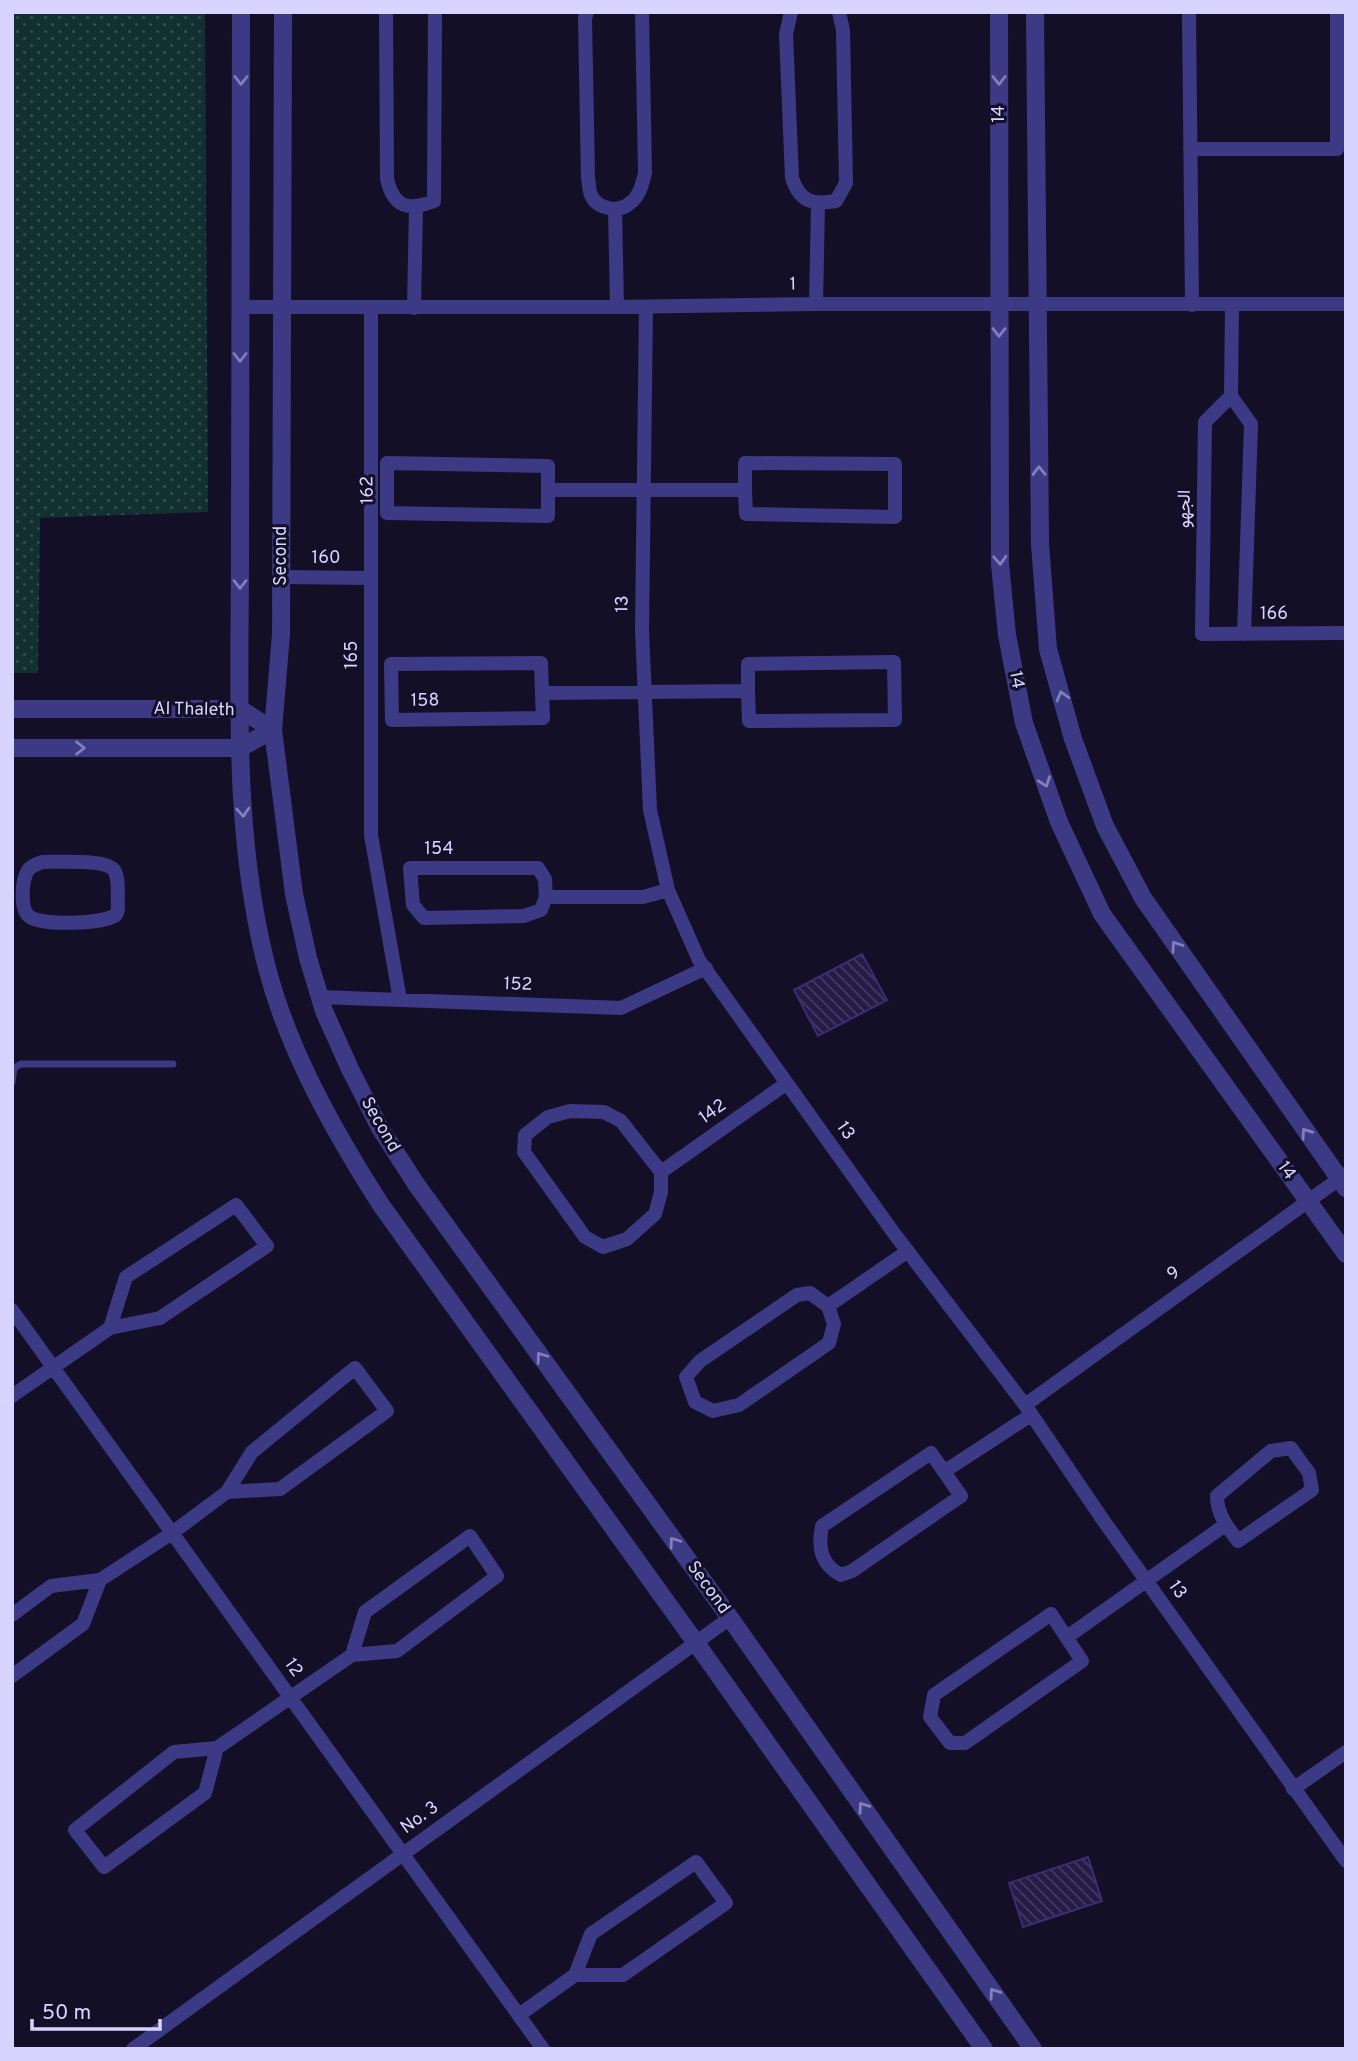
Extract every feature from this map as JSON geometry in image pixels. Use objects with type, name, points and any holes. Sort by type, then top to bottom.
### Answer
[{"type":"street","points":[[241,12],[240,748],[245,843],[252,902],[267,971],[287,1025],[326,1111],[344,1146],[381,1205],[984,2049]]},
{"type":"street","name":"Second","points":[[283,12],[281,634],[273,730],[294,894],[320,997],[350,1069],[380,1128],[416,1184],[730,1618],[1033,2049]]},
{"type":"street","points":[[386,12],[387,178],[391,195],[416,208],[434,201],[435,12]]},
{"type":"street","points":[[587,12],[584,18],[589,187],[591,195],[601,205],[615,209],[629,205],[639,193],[645,173],[642,12]]},
{"type":"street","points":[[790,12],[786,34],[792,178],[796,192],[818,204],[836,201],[845,183],[844,30],[839,12]]},
{"type":"street","name":"14","points":[[999,12],[1000,564],[1007,635],[1024,723],[1059,822],[1102,914],[1346,1254]]},
{"type":"street","name":"14","points":[[1035,12],[1040,544],[1048,649],[1073,739],[1105,826],[1143,898],[1344,1181]]},
{"type":"street","points":[[1189,12],[1192,305]]},
{"type":"street","points":[[1190,149],[1337,149],[1337,12]]},
{"type":"street","points":[[816,304],[818,204]]},
{"type":"street","points":[[414,308],[416,208]]},
{"type":"street","points":[[615,209],[617,307]]},
{"type":"street","name":"1","points":[[241,307],[1346,304]]},
{"type":"street","points":[[1232,305],[1231,396],[1251,424],[1244,634]]},
{"type":"street","name":"13","points":[[646,307],[642,631],[650,810],[668,890],[699,960],[908,1251],[1028,1410],[1346,1861]]},
{"type":"street","name":"165","points":[[371,308],[371,835],[400,1000]]},
{"type":"street","name":"الجهو","points":[[1202,634],[1205,422],[1231,396]]},
{"type":"street","name":"162","points":[[387,463],[548,466],[548,489],[548,516],[387,513],[387,463]]},
{"type":"street","points":[[745,463],[895,464],[895,517],[746,514],[745,490],[745,463]]},
{"type":"street","points":[[548,489],[745,490]]},
{"type":"street","name":"160","points":[[281,577],[371,578]]},
{"type":"street","name":"166","points":[[1202,634],[1346,633]]},
{"type":"street","points":[[894,662],[895,720],[750,721],[748,691],[748,664],[894,662]]},
{"type":"street","name":"158","points":[[541,663],[542,693],[543,718],[391,720],[391,664],[541,663]]},
{"type":"street","points":[[542,693],[748,691]]},
{"type":"street","name":"Al Thaleth","points":[[12,709],[240,709],[273,730],[240,748],[12,748]]},
{"type":"street","points":[[37,863],[105,864],[116,874],[118,910],[113,917],[100,921],[44,922],[26,914],[18,891],[26,874],[37,863]]},
{"type":"street","name":"154","points":[[410,868],[538,868],[545,879],[546,897],[541,910],[524,916],[424,918],[414,905],[410,868]]},
{"type":"street","points":[[546,897],[643,897],[668,890]]},
{"type":"street","name":"152","points":[[320,997],[621,1008],[706,968]]},
{"type":"street","name":"142","points":[[661,1172],[788,1083]]},
{"type":"street","points":[[570,1111],[604,1112],[621,1121],[661,1172],[662,1192],[655,1214],[627,1238],[603,1247],[584,1237],[534,1167],[524,1152],[525,1135],[548,1117],[570,1111]]},
{"type":"street","name":"9","points":[[945,1471],[1307,1200],[1344,1181]]},
{"type":"street","points":[[12,1396],[110,1328],[160,1318],[267,1246],[236,1205],[126,1278],[110,1328]]},
{"type":"street","points":[[828,1306],[908,1251]]},
{"type":"street","points":[[810,1293],[828,1306],[834,1324],[829,1343],[739,1405],[713,1411],[695,1402],[686,1377],[700,1361],[797,1295],[810,1293]]},
{"type":"street","name":"12","points":[[12,1310],[543,2049]]},
{"type":"street","points":[[12,1615],[51,1587],[100,1580],[172,1532],[227,1492],[252,1452],[355,1368],[387,1411],[280,1489],[227,1492]]},
{"type":"street","points":[[1291,1448],[1309,1473],[1312,1490],[1238,1541],[1225,1525],[1217,1504],[1217,1496],[1271,1451],[1291,1448]]},
{"type":"street","points":[[931,1453],[945,1471],[961,1496],[852,1571],[841,1575],[831,1570],[822,1557],[819,1542],[822,1526],[931,1453]]},
{"type":"street","points":[[1068,1637],[1225,1525]]},
{"type":"street","points":[[217,1748],[205,1793],[104,1867],[75,1830],[174,1752],[217,1748],[352,1655],[397,1651],[497,1576],[470,1536],[365,1612],[352,1655]]},
{"type":"street","points":[[12,1676],[83,1624],[100,1580]]},
{"type":"street","points":[[1051,1614],[1068,1637],[1082,1661],[965,1743],[950,1743],[930,1717],[933,1695],[1051,1614]]},
{"type":"street","name":"No. 3","points":[[133,2049],[730,1618]]},
{"type":"street","points":[[1293,1789],[1346,1752]]},
{"type":"street","points":[[519,2015],[575,1975],[590,1934],[696,1862],[726,1902],[623,1975],[575,1975]]},
{"type":"lane","points":[[12,1082],[14,1068],[21,1064],[173,1064]]},
{"type":"green space","points":[[12,12],[205,12],[208,512],[40,518],[38,673],[12,673]]},
{"type":"building","points":[[862,954],[887,1000],[818,1036],[794,990]]},
{"type":"building","points":[[1088,1857],[1102,1901],[1023,1927],[1009,1883]]}]
